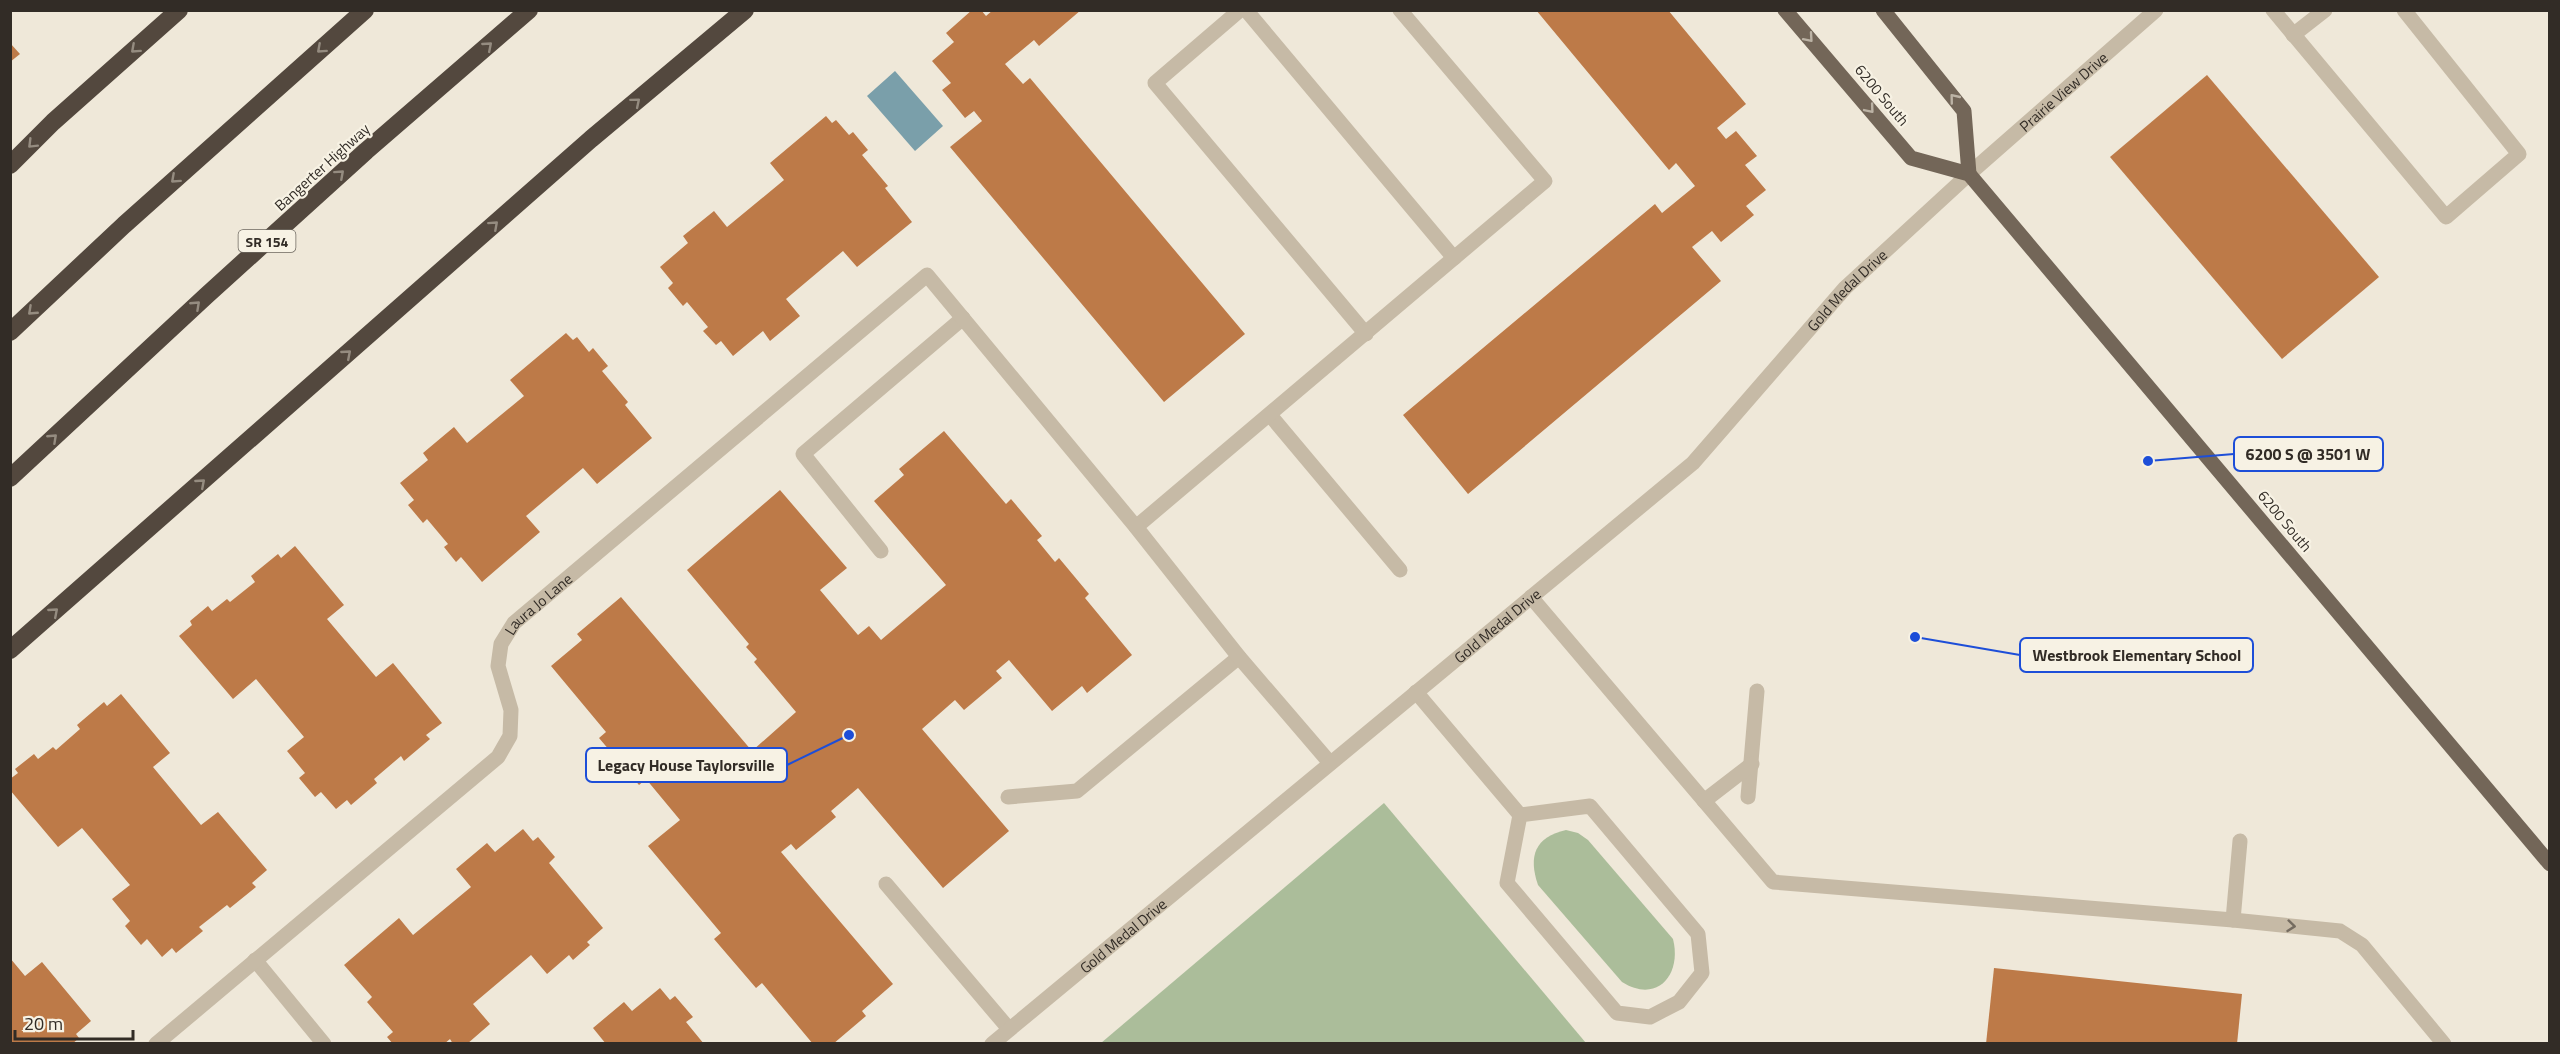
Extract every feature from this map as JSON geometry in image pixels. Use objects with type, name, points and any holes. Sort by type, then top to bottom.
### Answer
[{"type":"highway","points":[[10,165],[53,122],[179,10]]},
{"type":"highway","points":[[10,332],[124,225],[365,10]]},
{"type":"highway","name":"Bangerter Highway","points":[[10,478],[348,167],[529,10]]},
{"type":"highway","points":[[10,650],[591,139],[745,10]]},
{"type":"main road","name":"6200 South","points":[[1785,10],[1911,158],[1969,174],[2550,864]]},
{"type":"main road","points":[[1883,10],[1964,111],[1969,174]]},
{"type":"street","points":[[1240,10],[1155,82],[1366,334]]},
{"type":"street","points":[[1246,10],[1454,258]]},
{"type":"street","points":[[1136,527],[1545,181],[1400,10]]},
{"type":"street","name":"Prairie View Drive","points":[[1969,174],[2156,10]]},
{"type":"street","points":[[2273,10],[2446,217],[2519,154],[2404,10]]},
{"type":"street","points":[[2293,35],[2325,10]]},
{"type":"street","name":"Gold Medal Drive","points":[[992,1044],[1693,463],[1845,288],[1969,174]]},
{"type":"street","name":"Laura Jo Lane","points":[[156,1044],[498,757],[510,736],[511,710],[498,666],[501,644],[514,623],[927,275],[963,318]]},
{"type":"street","points":[[881,551],[802,454],[963,318],[1136,527],[1239,657],[1330,763]]},
{"type":"street","points":[[1270,415],[1400,570]]},
{"type":"street","points":[[1531,597],[1773,882],[2340,931],[2362,945],[2444,1044]]},
{"type":"street","points":[[1008,797],[1077,791],[1239,657]]},
{"type":"street","points":[[1748,797],[1758,691]]},
{"type":"street","points":[[1416,692],[1520,815]]},
{"type":"street","points":[[1704,801],[1752,764]]},
{"type":"street","points":[[1590,806],[1698,934],[1702,974],[1679,1002],[1650,1017],[1617,1013],[1507,883],[1520,815],[1590,806]]},
{"type":"street","points":[[2233,920],[2240,841]]},
{"type":"street","points":[[886,884],[1009,1029]]},
{"type":"street","points":[[255,960],[324,1044]]},
{"type":"green space","points":[[1384,803],[1586,1043],[1101,1043]]},
{"type":"green space","points":[[1566,830],[1578,833],[1588,840],[1673,939],[1674,964],[1664,982],[1656,988],[1646,990],[1622,982],[1538,885],[1534,865],[1537,849],[1547,837]]},
{"type":"water","points":[[895,71],[943,126],[915,151],[867,96]]},
{"type":"building","points":[[972,10],[981,10],[986,16],[993,10],[1081,10],[1039,46],[1034,40],[1005,64],[1023,84],[1030,78],[1245,334],[1164,402],[950,147],[982,121],[974,111],[965,118],[942,90],[951,83],[932,61],[954,42],[946,33]]},
{"type":"building","points":[[1536,10],[1668,10],[1746,104],[1717,128],[1726,139],[1736,131],[1757,156],[1745,165],[1766,190],[1746,206],[1754,215],[1721,242],[1712,231],[1692,247],[1721,281],[1468,494],[1403,415],[1655,204],[1662,213],[1695,186],[1676,163],[1669,170]]},
{"type":"building","points":[[10,43],[20,54],[10,62]]},
{"type":"building","points":[[2207,75],[2379,277],[2282,359],[2110,157]]},
{"type":"building","points":[[826,116],[832,123],[836,120],[849,135],[853,132],[868,150],[862,155],[888,186],[885,188],[912,222],[857,267],[843,251],[786,299],[800,316],[770,341],[763,331],[733,356],[721,341],[716,345],[703,331],[708,327],[687,302],[683,306],[668,288],[673,283],[660,267],[688,243],[683,236],[714,211],[727,227],[784,180],[770,163]]},
{"type":"building","points":[[566,333],[573,340],[577,337],[589,352],[593,348],[608,366],[602,371],[628,402],[625,405],[652,438],[597,484],[583,468],[526,516],[540,532],[482,582],[461,557],[456,562],[444,547],[448,544],[427,519],[423,523],[408,505],[414,500],[400,483],[428,460],[423,453],[454,427],[467,443],[524,396],[510,380]]},
{"type":"building","points":[[944,431],[1006,504],[1011,499],[1042,536],[1037,540],[1055,562],[1059,558],[1089,594],[1085,598],[1132,655],[1087,693],[1082,686],[1052,711],[1009,660],[996,671],[1002,678],[964,710],[955,700],[922,729],[1009,831],[943,888],[858,788],[831,811],[836,817],[796,850],[791,844],[781,852],[893,984],[862,1011],[866,1016],[833,1044],[813,1044],[762,983],[756,988],[714,939],[721,933],[648,846],[680,820],[646,779],[639,785],[599,738],[606,732],[551,666],[582,640],[577,634],[621,597],[752,751],[796,712],[754,662],[757,659],[746,647],[749,644],[687,570],[780,490],[847,568],[820,590],[858,635],[869,626],[881,640],[946,585],[874,501],[904,475],[899,469]]},
{"type":"building","points":[[295,546],[344,605],[327,619],[376,677],[393,663],[442,723],[426,735],[430,739],[404,761],[401,756],[374,779],[377,783],[351,805],[347,800],[336,809],[321,792],[315,797],[299,778],[305,773],[287,751],[304,737],[256,679],[233,699],[179,636],[192,625],[190,621],[208,606],[212,611],[227,599],[230,602],[255,582],[251,576],[278,554],[281,558]]},
{"type":"building","points":[[121,694],[170,753],[153,767],[201,825],[218,812],[267,870],[252,883],[256,887],[230,908],[227,905],[199,927],[203,931],[176,953],[172,948],[162,957],[147,939],[141,945],[125,926],[130,921],[112,899],[130,885],[82,828],[58,847],[10,790],[10,779],[18,773],[15,769],[34,754],[38,759],[53,747],[56,750],[80,729],[77,725],[104,702],[107,706]]},
{"type":"building","points":[[523,829],[533,841],[538,837],[555,857],[549,863],[603,928],[587,942],[590,945],[573,960],[569,955],[547,974],[531,955],[473,1004],[490,1024],[467,1044],[453,1044],[450,1039],[444,1044],[393,1044],[387,1037],[393,1032],[367,1002],[372,997],[344,965],[399,918],[413,935],[471,887],[456,869],[487,843],[495,852]]},
{"type":"building","points":[[10,958],[25,976],[42,962],[91,1021],[76,1034],[79,1038],[72,1044],[10,1044]]},
{"type":"building","points":[[1994,968],[2242,994],[2237,1044],[1986,1044]]},
{"type":"building","points":[[660,988],[670,1000],[675,996],[693,1017],[686,1022],[704,1044],[606,1044],[593,1028],[624,1002],[632,1011]]},
{"type":"place","name":"6200 S @ 3501 W","points":[[2148,461]]},
{"type":"place","name":"Westbrook Elementary School","points":[[1915,637]]},
{"type":"place","name":"Legacy House Taylorsville","points":[[849,735]]}]
